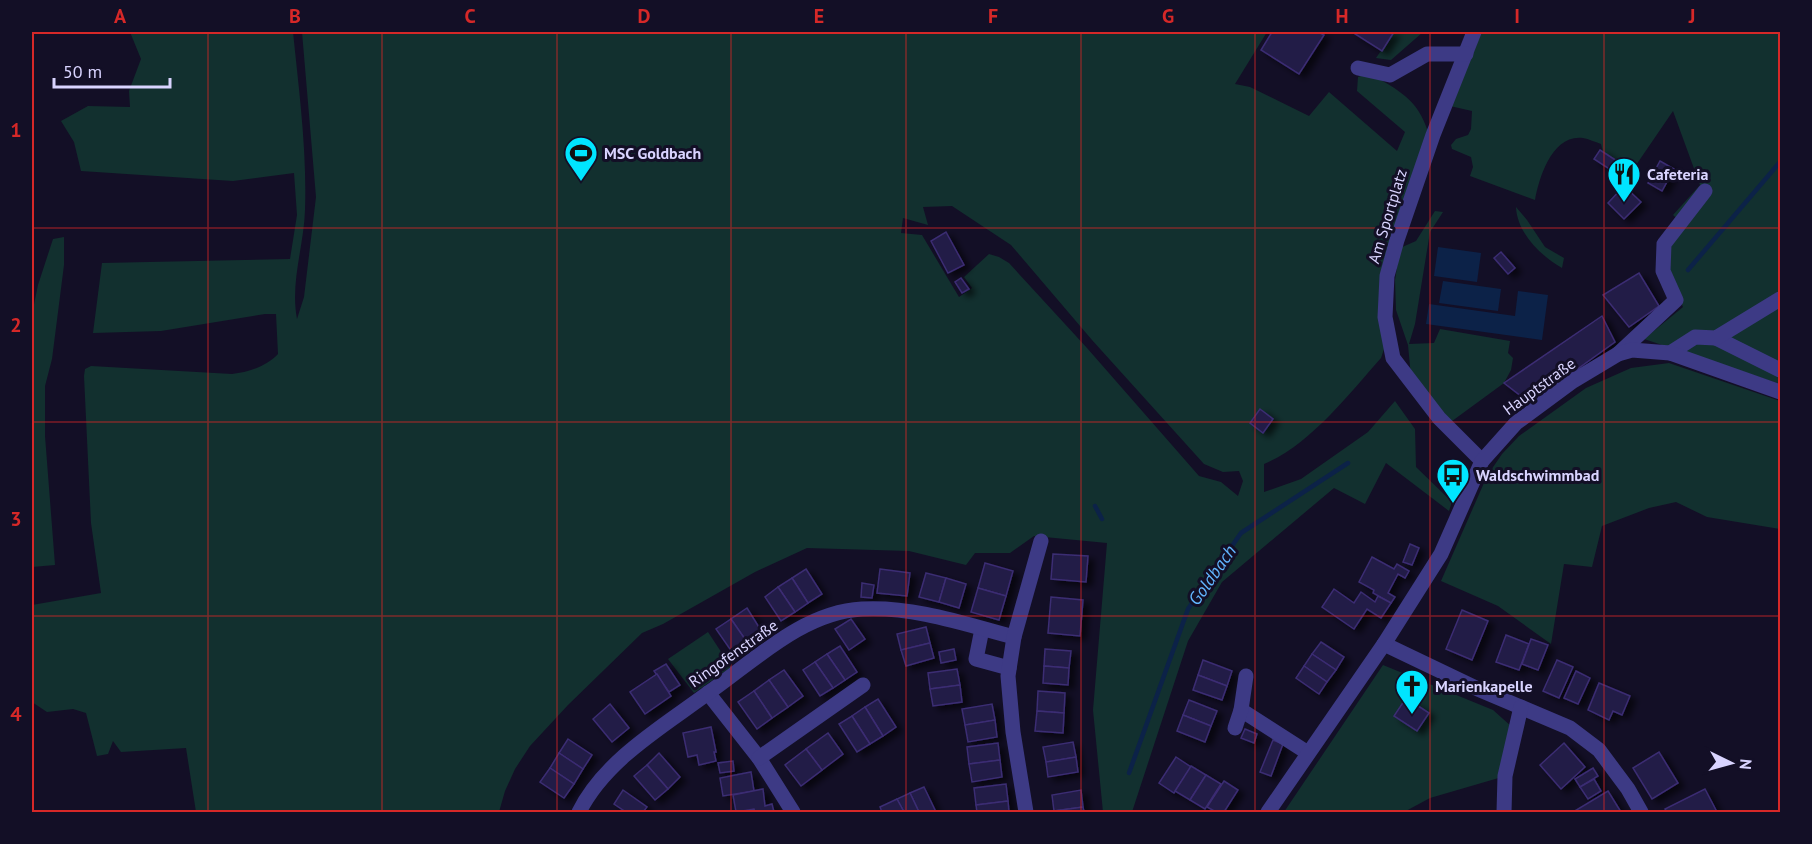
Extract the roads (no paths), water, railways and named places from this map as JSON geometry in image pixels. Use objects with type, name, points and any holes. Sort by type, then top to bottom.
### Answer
[{"type":"street","name":"Am Sportplatz","points":[[1472,33],[1466,54],[1433,135],[1397,240],[1387,276],[1384,317],[1394,358],[1439,418],[1482,461]]},
{"type":"street","points":[[1358,68],[1390,75],[1427,54],[1466,54]]},
{"type":"street","points":[[1618,354],[1676,300],[1663,271],[1664,244],[1705,191]]},
{"type":"street","points":[[1716,338],[1780,299]]},
{"type":"street","points":[[1670,353],[1695,337],[1716,338],[1780,370]]},
{"type":"street","name":"Hauptstraße","points":[[1268,813],[1384,644],[1441,554],[1482,461],[1516,423],[1573,381],[1618,354],[1645,350],[1670,353],[1780,392]]},
{"type":"street","points":[[1026,813],[1013,732],[1008,676],[1014,637],[1041,541]]},
{"type":"street","name":"Ringofenstraße","points":[[579,813],[588,794],[617,763],[653,733],[761,652],[820,618],[861,609],[888,609],[915,613],[1014,637]]},
{"type":"street","points":[[982,629],[976,659],[1009,668]]},
{"type":"street","points":[[1384,644],[1570,728],[1599,750],[1628,789],[1641,813]]},
{"type":"street","points":[[1235,728],[1246,676]]},
{"type":"street","points":[[759,758],[863,685]]},
{"type":"street","points":[[708,693],[759,758],[793,813]]},
{"type":"street","points":[[1504,813],[1505,776],[1521,707]]},
{"type":"street","points":[[1240,710],[1308,753]]},
{"type":"water","points":[[1438,247],[1481,253],[1477,282],[1434,276]]},
{"type":"water","points":[[1443,281],[1501,289],[1498,311],[1439,303]]},
{"type":"water","points":[[1518,291],[1548,295],[1542,340],[1426,324],[1429,304],[1515,316]]},
{"type":"waterway","points":[[1688,270],[1780,162]]},
{"type":"waterway","name":"Goldbach","points":[[1129,773],[1188,609],[1241,533],[1348,463]]},
{"type":"waterway","points":[[1095,506],[1102,519]]},
{"type":"place","name":"MSC Goldbach","points":[[581,182]]},
{"type":"place","name":"Cafeteria","points":[[1624,203]]},
{"type":"place","name":"Waldschwimmbad","points":[[1453,504]]},
{"type":"place","name":"Marienkapelle","points":[[1412,715]]}]
